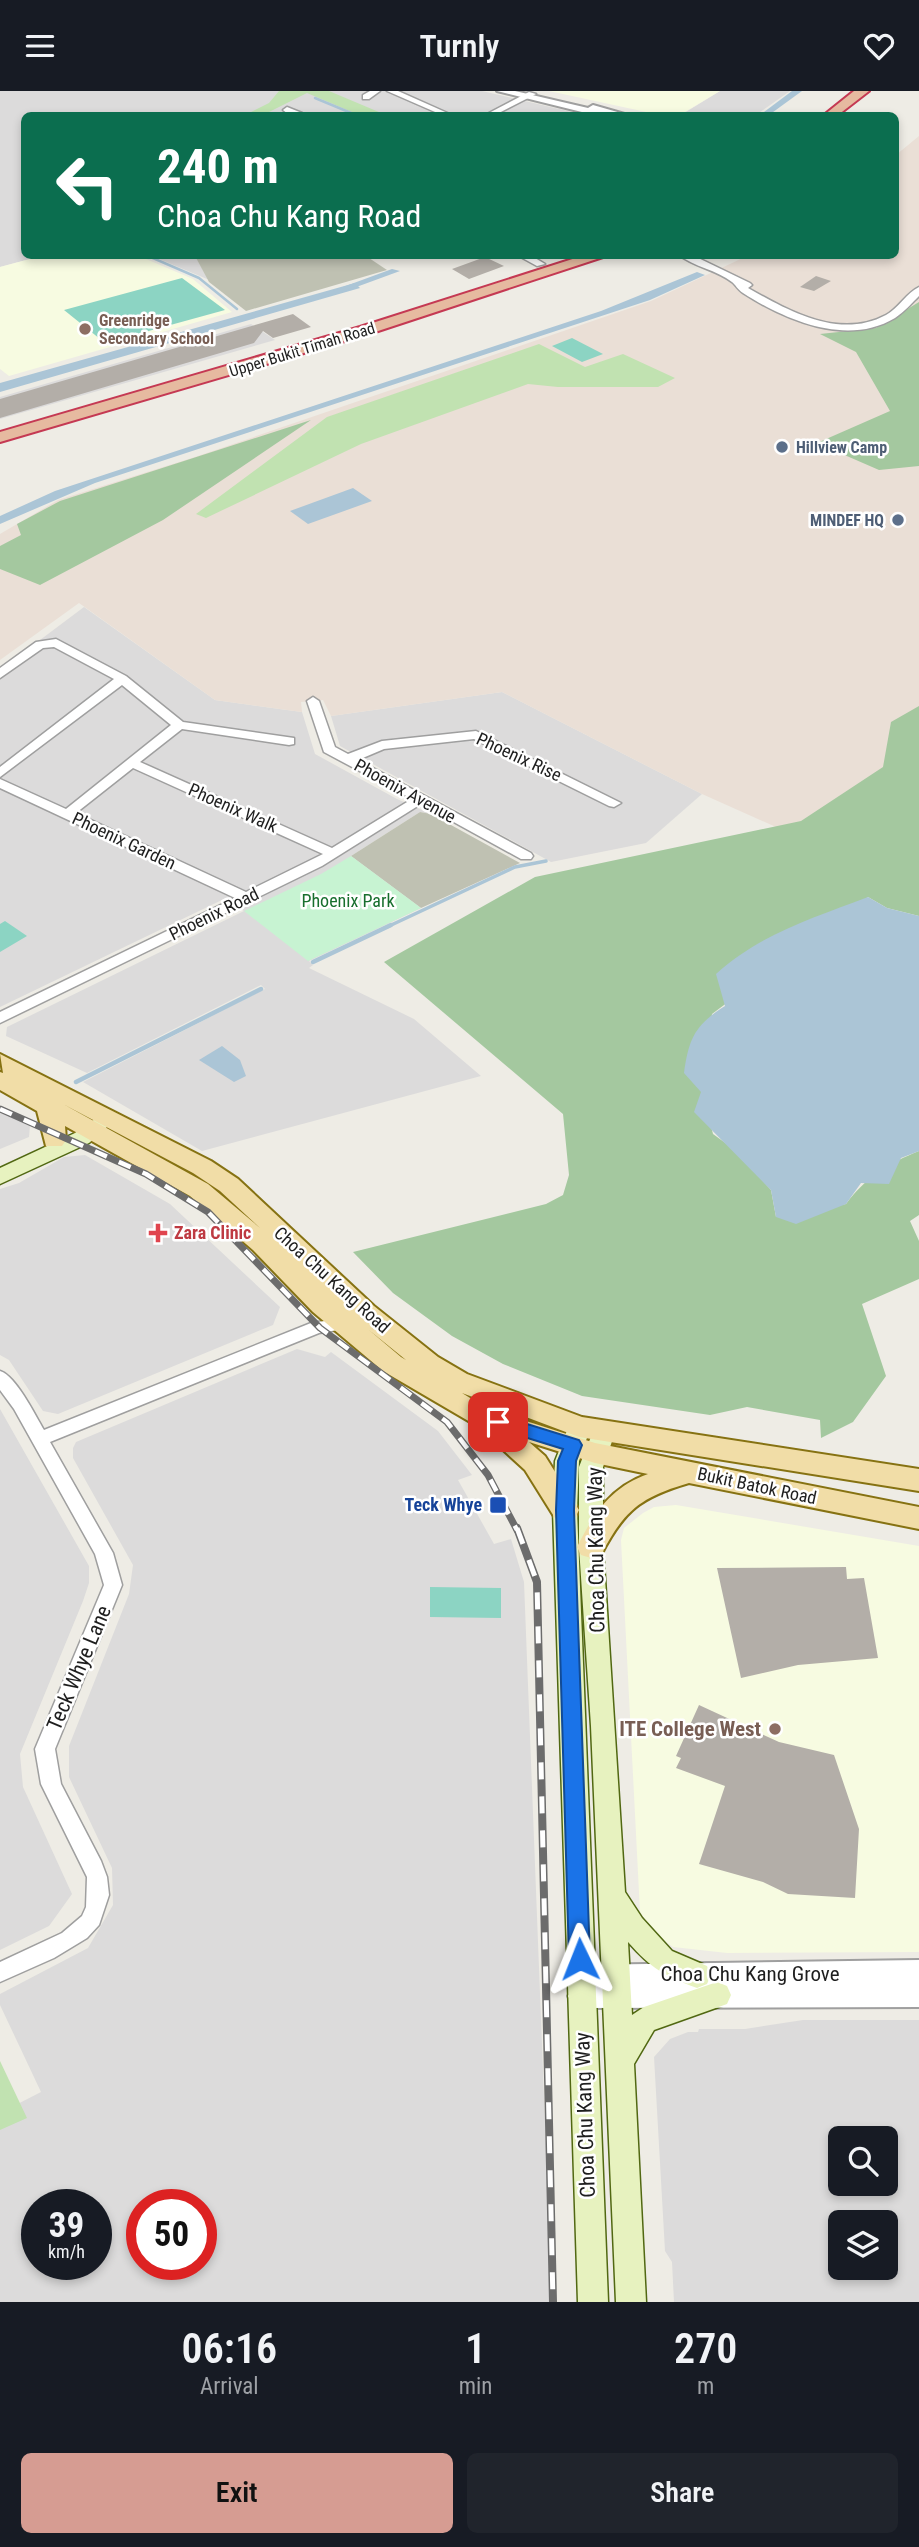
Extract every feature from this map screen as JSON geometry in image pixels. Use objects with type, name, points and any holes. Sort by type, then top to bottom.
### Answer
[{"type":"highway","points":[[815,112],[843,91]]},
{"type":"highway","points":[[834,112],[862,91]]},
{"type":"highway","name":"Upper Bukit Timah Road","points":[[148,385],[353,325],[556,259]]},
{"type":"highway","name":"Upper Bukit Timah Road","points":[[0,437],[366,330],[589,259]]},
{"type":"highway","points":[[0,423],[126,388],[148,385]]},
{"type":"highway","points":[[0,429],[148,385]]},
{"type":"main road","name":"Choa Chu Kang Road","points":[[0,1062],[199,1190],[262,1244],[319,1316],[345,1324],[392,1364],[480,1416],[588,1439]]},
{"type":"main road","name":"Choa Chu Kang Road","points":[[0,1080],[45,1104],[202,1167],[229,1185],[365,1313],[429,1364],[588,1439]]},
{"type":"main road","points":[[45,1104],[53,1118],[54,1140]]},
{"type":"main road","points":[[0,1164],[92,1121]]},
{"type":"main road","points":[[0,1177],[92,1121]]},
{"type":"main road","points":[[480,1416],[535,1462],[565,1510]]},
{"type":"main road","name":"Bukit Batok Road","points":[[588,1439],[690,1472],[919,1518]]},
{"type":"main road","name":"Bukit Batok Road","points":[[588,1439],[919,1480]]},
{"type":"main road","name":"Choa Chu Kang Way","points":[[588,1439],[567,1461],[565,1510],[593,2302]]},
{"type":"main road","name":"Choa Chu Kang Way","points":[[588,1439],[591,1467],[591,1547],[617,1985],[631,2302]]},
{"type":"main road","points":[[591,1547],[603,1519],[624,1497],[652,1483],[690,1472]]},
{"type":"main road","points":[[611,1893],[632,1927],[662,1960],[697,1975]]},
{"type":"main road","points":[[620,2060],[644,2020],[717,1996]]},
{"type":"street","points":[[366,97],[376,91]]},
{"type":"street","points":[[391,91],[440,112]]},
{"type":"street","points":[[502,91],[526,94],[591,112]]},
{"type":"street","points":[[494,112],[526,94]]},
{"type":"street","points":[[287,110],[292,112]]},
{"type":"street","points":[[529,259],[540,264]]},
{"type":"street","points":[[690,259],[738,283],[743,289],[824,326],[858,327],[892,315],[919,290]]},
{"type":"street","points":[[0,674],[40,645],[56,643],[122,679],[179,725],[289,741]]},
{"type":"street","points":[[0,773],[122,679]]},
{"type":"street","name":"Phoenix Avenue","points":[[313,701],[329,749],[526,856]]},
{"type":"street","points":[[68,814],[179,725]]},
{"type":"street","name":"Phoenix Rise","points":[[348,759],[382,745],[476,735],[610,801],[592,808]]},
{"type":"street","name":"Phoenix Walk","points":[[132,763],[333,853]]},
{"type":"street","name":"Phoenix Garden","points":[[0,783],[247,898]]},
{"type":"street","name":"Phoenix Road","points":[[0,1018],[247,898],[333,853],[421,799]]},
{"type":"street","points":[[40,1439],[319,1316]]},
{"type":"street","name":"Teck Whye Lane","points":[[0,1377],[8,1384],[104,1553],[113,1585],[45,1749],[45,1767],[67,1822],[97,1877],[99,1897],[91,1921],[60,1945],[0,1972]]},
{"type":"street","name":"Choa Chu Kang Grove","points":[[581,1987],[697,1975],[919,1972]]},
{"type":"street","name":"Choa Chu Kang Grove","points":[[617,1985],[717,1996],[919,1995]]},
{"type":"shaded area","points":[[0,91],[482,91],[572,112],[21,112],[21,259],[30,259],[0,267]]},
{"type":"shaded area","points":[[549,91],[720,91],[685,112],[646,112]]},
{"type":"shaded area","points":[[720,91],[790,91],[760,112],[686,112]]},
{"type":"shaded area","points":[[919,136],[919,891],[702,794],[502,692],[331,716],[323,700],[301,702],[302,712],[215,700],[79,603],[0,660],[0,534],[58,500],[195,457],[651,301],[741,259],[899,259],[899,153]]},
{"type":"shaded area","name":"Greenridge Secondary School","points":[[30,259],[146,259],[193,279],[232,312],[9,376],[0,369],[0,267]]},
{"type":"shaded area","points":[[159,259],[197,259],[207,279]]},
{"type":"shaded area","points":[[197,259],[370,259],[387,270],[246,311],[209,282]]},
{"type":"shaded area","points":[[697,272],[705,275],[650,300],[95,483],[0,524],[0,516],[55,491],[601,311]]},
{"type":"shaded area","points":[[182,278],[225,310],[105,343],[64,310]]},
{"type":"shaded area","points":[[355,283],[360,288],[0,392],[0,383]]},
{"type":"shaded area","points":[[251,324],[275,340],[0,419],[0,397]]},
{"type":"shaded area","points":[[572,338],[603,354],[582,362],[552,346]]},
{"type":"shaded area","points":[[353,488],[372,501],[308,524],[290,511]]},
{"type":"shaded area","points":[[84,607],[215,700],[302,712],[315,754],[397,799],[431,814],[420,812],[351,856],[421,908],[309,961],[313,965],[309,968],[414,1019],[481,1076],[202,1151],[83,1082],[265,989],[261,985],[87,1073],[6,1036],[7,1027],[244,911],[226,898],[0,1007],[0,670]]},
{"type":"shaded area","points":[[502,692],[702,794],[646,843],[551,862],[340,746],[331,716]]},
{"type":"shaded area","points":[[420,812],[431,814],[520,863],[421,908],[351,856]]},
{"type":"shaded area","points":[[868,897],[887,908],[919,916],[919,1151],[901,1158],[889,1184],[861,1183],[846,1204],[796,1224],[776,1217],[771,1190],[694,1112],[701,1092],[684,1073],[686,1061],[695,1033],[725,1006],[716,974],[769,938]]},
{"type":"shaded area","points":[[5,921],[27,936],[0,952],[0,924]]},
{"type":"shaded area","points":[[222,1046],[240,1060],[246,1076],[234,1082],[199,1060]]},
{"type":"shaded area","points":[[0,1110],[30,1125],[29,1137],[0,1149]]},
{"type":"shaded area","points":[[85,1155],[170,1204],[280,1307],[273,1325],[58,1414],[43,1411],[9,1360],[0,1355],[0,1189],[19,1183],[64,1157]]},
{"type":"shaded area","points":[[297,1349],[325,1357],[331,1352],[438,1431],[472,1475],[458,1480],[494,1544],[511,1539],[524,1582],[552,2302],[0,2302],[0,2113],[41,2092],[0,2005],[0,1994],[88,1948],[113,1905],[112,1868],[69,1777],[69,1746],[129,1594],[133,1565],[73,1458],[76,1442]]},
{"type":"shaded area","points":[[0,1409],[89,1566],[89,1583],[20,1754],[23,1787],[72,1894],[49,1926],[0,1950]]},
{"type":"shaded area","name":"ITE College West","points":[[676,1505],[919,1546],[919,1952],[727,1953],[673,1947],[655,1934],[640,1912],[621,1540],[624,1528],[643,1513],[654,1507]]},
{"type":"shaded area","points":[[430,1587],[501,1588],[501,1618],[430,1617]]},
{"type":"shaded area","points":[[803,2020],[919,2020],[919,2302],[674,2302],[672,2262],[665,2251],[654,2057],[670,2039],[688,2032],[698,2032],[699,2029],[745,2029]]},
{"type":"green space","points":[[279,91],[329,91],[379,112],[352,112],[307,93],[269,112],[251,112],[269,103]]},
{"type":"green space","points":[[919,302],[919,466],[879,470],[817,443],[890,411],[856,352],[820,334],[876,328]]},
{"type":"green space","points":[[539,344],[585,367],[623,354],[675,378],[658,387],[558,387],[528,384],[361,444],[206,518],[196,514],[327,417]]},
{"type":"green space","points":[[311,420],[163,520],[40,585],[0,569],[0,546],[21,535],[17,524],[60,501]]},
{"type":"green space","points":[[919,706],[919,916],[887,908],[868,897],[712,1014],[702,1092],[713,1134],[735,1150],[771,1190],[776,1217],[846,1204],[861,1186],[878,1172],[919,1151],[919,1215],[910,1221],[919,1241],[919,1279],[862,1304],[886,1376],[853,1422],[821,1438],[820,1420],[747,1407],[710,1415],[582,1396],[503,1364],[452,1336],[393,1293],[353,1252],[546,1204],[563,1195],[569,1175],[563,1114],[384,962],[535,877],[801,821],[883,767],[891,722]]},
{"type":"green space","name":"Phoenix Park","points":[[351,856],[421,908],[308,961],[244,911],[321,874]]},
{"type":"green space","points":[[0,2061],[27,2118],[0,2130]]},
{"type":"building","points":[[480,259],[489,259],[504,266],[469,279],[452,269]]},
{"type":"building","points":[[816,276],[831,281],[814,291],[800,287]]},
{"type":"building","points":[[293,314],[311,327],[273,338],[263,331],[254,343],[0,418],[0,399]]},
{"type":"building","points":[[846,1567],[847,1579],[864,1578],[878,1658],[798,1665],[741,1678],[717,1568]]},
{"type":"building","points":[[699,1705],[779,1742],[834,1755],[859,1829],[855,1898],[788,1894],[763,1882],[699,1864],[725,1786],[676,1768],[681,1758],[676,1756]]},
{"type":"waterway","points":[[768,112],[798,91]]},
{"type":"waterway","points":[[315,98],[349,112]]},
{"type":"waterway","points":[[155,259],[199,278],[237,309]]},
{"type":"waterway","points":[[337,291],[395,271]]},
{"type":"waterway","points":[[387,927],[515,867],[546,861]]},
{"type":"waterway","points":[[313,962],[391,925]]},
{"type":"waterway","points":[[76,1082],[261,989]]},
{"type":"railway","points":[[0,1109],[146,1174],[208,1212],[320,1328],[447,1422],[488,1475],[517,1530]]},
{"type":"railway","points":[[517,1528],[537,1582],[553,2302]]},
{"type":"place","name":"Greenridge Secondary School","points":[[85,329]]},
{"type":"place","name":"Hillview Camp","points":[[782,447]]},
{"type":"place","name":"MINDEF HQ","points":[[898,520]]},
{"type":"place","name":"Zara Clinic","points":[[158,1233]]},
{"type":"place","name":"Teck Whye","points":[[498,1505]]},
{"type":"place","name":"ITE College West","points":[[775,1729]]},
{"type":"route","points":[[498,1422],[573,1445],[567,1461],[565,1510],[574,1711],[580,1959]]}]
